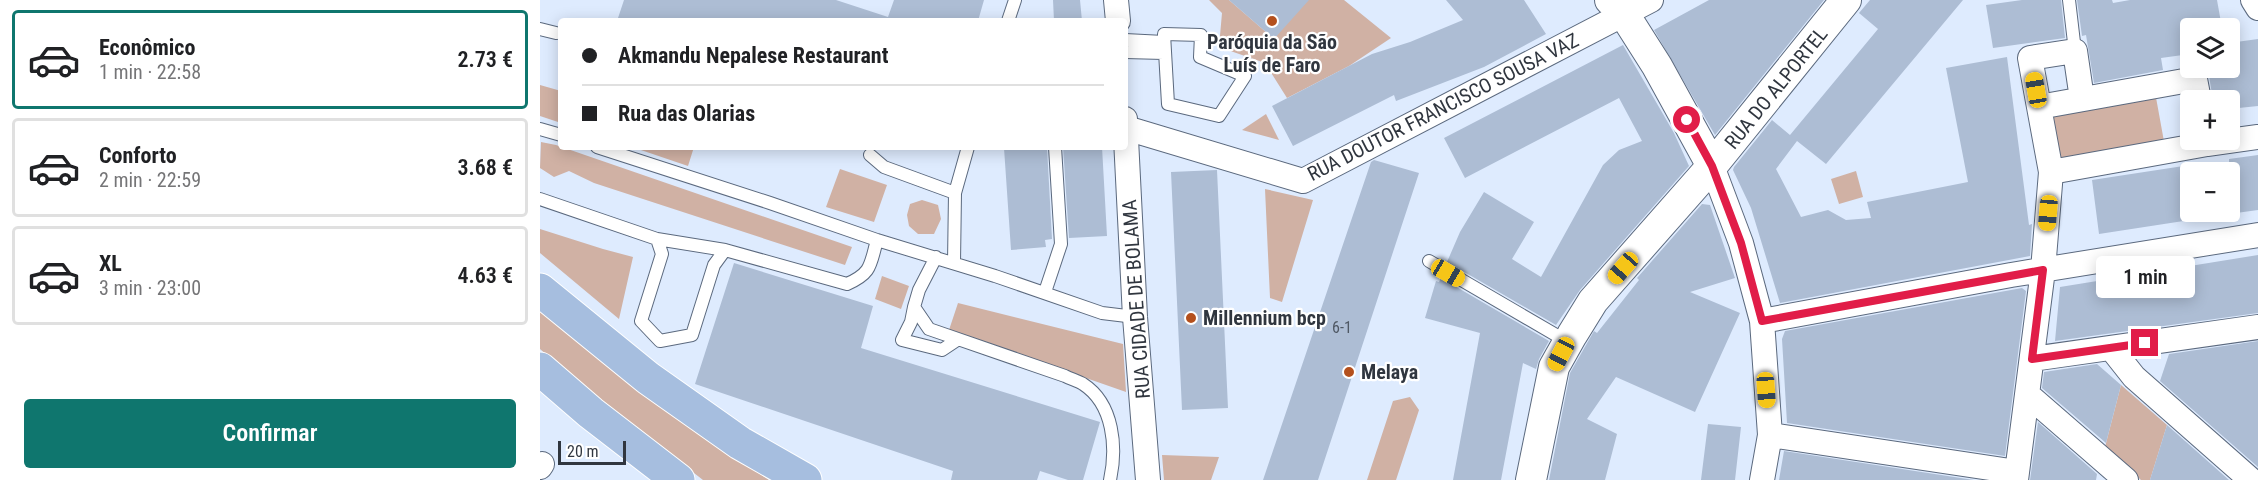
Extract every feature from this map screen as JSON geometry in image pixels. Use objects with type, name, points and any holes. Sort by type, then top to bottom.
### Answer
[{"type":"main road","points":[[540,290],[648,378],[740,443],[805,480]]},
{"type":"main road","points":[[540,369],[591,413],[678,480]]},
{"type":"street","points":[[1116,0],[1118,18]]},
{"type":"street","name":"RUA DOUTOR FRANCISCO SOUSA VAZ","points":[[1128,129],[1304,181],[1617,7],[1651,0]]},
{"type":"street","name":"RUA DO ALPORTEL","points":[[1531,480],[1554,367],[1593,301],[1712,166],[1846,0]]},
{"type":"street","points":[[2253,0],[2258,8]]},
{"type":"street","points":[[1617,7],[1657,66],[1712,166],[1741,243],[1762,321],[1770,435],[1762,480]]},
{"type":"street","points":[[1770,435],[2017,476],[2043,270],[2051,172],[2030,58],[2075,51],[2082,99]]},
{"type":"street","points":[[2039,107],[2195,79],[2197,90]]},
{"type":"street","points":[[2240,139],[2258,137]]},
{"type":"street","points":[[1128,171],[1136,155],[1150,148],[1182,144]]},
{"type":"street","points":[[2051,172],[2180,147]]},
{"type":"street","name":"RUA CIDADE DE BOLAMA","points":[[1127,150],[1135,317],[1148,480]]},
{"type":"street","points":[[1762,321],[2043,270],[2258,235]]},
{"type":"street","points":[[2032,359],[2258,327]]},
{"type":"street","points":[[2111,348],[2134,377],[2251,480]]},
{"type":"street","points":[[2027,394],[2126,480]]},
{"type":"lane","points":[[1009,18],[1015,0]]},
{"type":"lane","points":[[2069,0],[2075,51]]},
{"type":"lane","points":[[540,29],[556,33]]},
{"type":"lane","points":[[1164,34],[1201,35],[1200,57],[1245,76],[1219,116],[1168,104],[1164,48],[1164,34]]},
{"type":"lane","points":[[1128,41],[1164,48]]},
{"type":"lane","points":[[1128,52],[1164,48]]},
{"type":"lane","points":[[606,150],[770,202],[877,240],[1045,292],[1102,313],[1135,317]]},
{"type":"lane","points":[[954,263],[956,193],[967,150]]},
{"type":"lane","points":[[1045,292],[1061,244],[1055,150]]},
{"type":"lane","points":[[870,155],[884,167],[956,193]]},
{"type":"lane","points":[[540,199],[657,239],[725,250],[847,284],[862,277],[867,271],[877,240]]},
{"type":"lane","points":[[657,239],[662,254],[641,321],[660,341],[692,335],[714,265],[725,250]]},
{"type":"lane","points":[[936,257],[919,290],[911,322],[902,340],[942,350],[957,340]]},
{"type":"lane","points":[[1428,261],[1568,342]]},
{"type":"lane","points":[[914,307],[929,329],[1084,384],[1097,398],[1114,438],[1114,460],[1110,480]]},
{"type":"shaded area","points":[[1209,0],[1229,0],[1274,39],[1302,0],[1344,0],[1391,38],[1349,66],[1287,98],[1265,63],[1219,47],[1222,13]]},
{"type":"shaded area","points":[[540,85],[558,90],[558,122],[540,116]]},
{"type":"shaded area","points":[[2155,92],[2165,147],[2056,166],[2046,112]]},
{"type":"shaded area","points":[[1266,114],[1279,140],[1242,130]]},
{"type":"shaded area","points":[[541,142],[556,145],[558,150],[571,150],[852,247],[845,265],[594,183],[569,171],[554,177],[540,168]]},
{"type":"shaded area","points":[[641,150],[693,150],[688,166]]},
{"type":"shaded area","points":[[840,169],[887,185],[874,222],[826,207]]},
{"type":"shaded area","points":[[1856,171],[1863,197],[1839,204],[1831,179]]},
{"type":"shaded area","points":[[1265,189],[1313,200],[1282,302],[1270,298]]},
{"type":"shaded area","points":[[922,200],[938,205],[941,219],[934,234],[918,234],[909,226],[907,215],[910,204]]},
{"type":"shaded area","points":[[540,229],[633,257],[619,319],[540,253]]},
{"type":"shaded area","points":[[882,276],[909,286],[901,309],[875,299]]},
{"type":"shaded area","points":[[958,303],[1123,344],[1126,392],[949,330]]},
{"type":"shaded area","points":[[540,309],[712,442],[769,480],[703,480],[582,386],[540,349]]},
{"type":"shaded area","points":[[2121,385],[2167,425],[2150,480],[2141,480],[2105,447]]},
{"type":"shaded area","points":[[1410,397],[1419,410],[1396,480],[1367,480],[1393,401]]},
{"type":"shaded area","points":[[1162,455],[1219,457],[1211,480],[1164,480]]},
{"type":"building","points":[[624,0],[836,0],[888,17],[894,0],[984,0],[979,18],[618,18]]},
{"type":"building","points":[[1053,0],[1080,0],[1082,18],[1054,18]]},
{"type":"building","name":"Paróquia da São Luís de Faro","points":[[1229,0],[1309,0],[1274,39]]},
{"type":"building","points":[[1446,0],[1524,0],[1546,34],[1484,67],[1396,101],[1394,95],[1293,146],[1272,106],[1372,54],[1410,42],[1463,20]]},
{"type":"building","points":[[1709,0],[1824,0],[1715,135],[1654,30]]},
{"type":"building","points":[[1870,0],[1963,0],[1826,164],[1797,141],[1776,169],[1801,217],[1828,210],[1846,220],[1871,218],[1867,202],[1968,182],[1946,68],[2007,57],[2029,225],[2032,224],[2030,256],[1780,303],[1751,208],[1733,170],[1772,120],[1790,135],[1878,29],[1859,13]]},
{"type":"building","points":[[2022,0],[2061,0],[2065,38],[1993,48],[1986,5]]},
{"type":"building","points":[[2077,0],[2112,0],[2113,3],[2130,0],[2217,0],[2220,18],[2180,18],[2180,55],[2161,58],[2163,70],[2094,83],[2086,35],[2082,36]]},
{"type":"building","points":[[2258,39],[2258,106],[2240,108],[2240,90],[2211,90],[2209,78],[2240,78],[2240,41]]},
{"type":"building","points":[[1623,45],[1674,133],[1689,166],[1580,290],[1556,325],[1447,262],[1460,232],[1484,192],[1534,222],[1512,259],[1541,277],[1603,165],[1619,150],[1642,141],[1619,98],[1465,178],[1444,138]]},
{"type":"building","points":[[1004,150],[1047,150],[1052,239],[1045,240],[1046,247],[1011,250]]},
{"type":"building","points":[[1063,150],[1102,150],[1107,236],[1069,238]]},
{"type":"building","points":[[2258,155],[2258,210],[2240,212],[2240,162],[2229,162],[2229,159]]},
{"type":"building","points":[[1374,160],[1419,173],[1318,480],[1263,480],[1371,162]]},
{"type":"building","points":[[2180,167],[2180,222],[2099,234],[2092,180]]},
{"type":"building","points":[[1217,170],[1228,408],[1182,410],[1171,172]]},
{"type":"building","points":[[1702,204],[1710,205],[1735,278],[1690,292],[1740,313],[1695,412],[1616,377],[1587,419],[1617,434],[1605,480],[1549,480],[1570,373],[1594,331],[1597,333],[1639,280],[1637,278]]},
{"type":"building","points":[[2258,255],[2258,313],[2055,341],[2060,287]]},
{"type":"building","points":[[734,263],[873,306],[861,348],[1100,422],[1083,480],[1068,480],[1040,471],[1037,480],[951,480],[953,471],[695,384]]},
{"type":"building","points":[[1441,278],[1549,341],[1536,369],[1523,363],[1501,480],[1453,480],[1480,333],[1425,318],[1436,281],[1439,282]]},
{"type":"building","points":[[2022,288],[2026,291],[2005,456],[1787,423],[1782,339],[1785,331]]},
{"type":"building","points":[[2258,341],[2258,467],[2160,381],[2169,354]]},
{"type":"building","points":[[2097,364],[2121,385],[2106,443],[2042,388],[2044,372]]},
{"type":"building","points":[[2038,422],[2097,474],[2096,480],[2030,480]]},
{"type":"building","points":[[1708,424],[1741,427],[1735,480],[1701,480]]},
{"type":"building","points":[[2167,425],[2229,480],[2150,480]]},
{"type":"building","points":[[1784,451],[1974,480],[1779,480]]},
{"type":"place","name":"Paróquia da São Luís de Faro","points":[[1272,21]]},
{"type":"place","name":"Millennium bcp","points":[[1191,318]]},
{"type":"place","name":"Melaya","points":[[1349,372]]},
{"type":"route","points":[[1687,120],[1712,166],[1741,243],[1762,321],[2043,270],[2032,359],[2145,343]]}]
